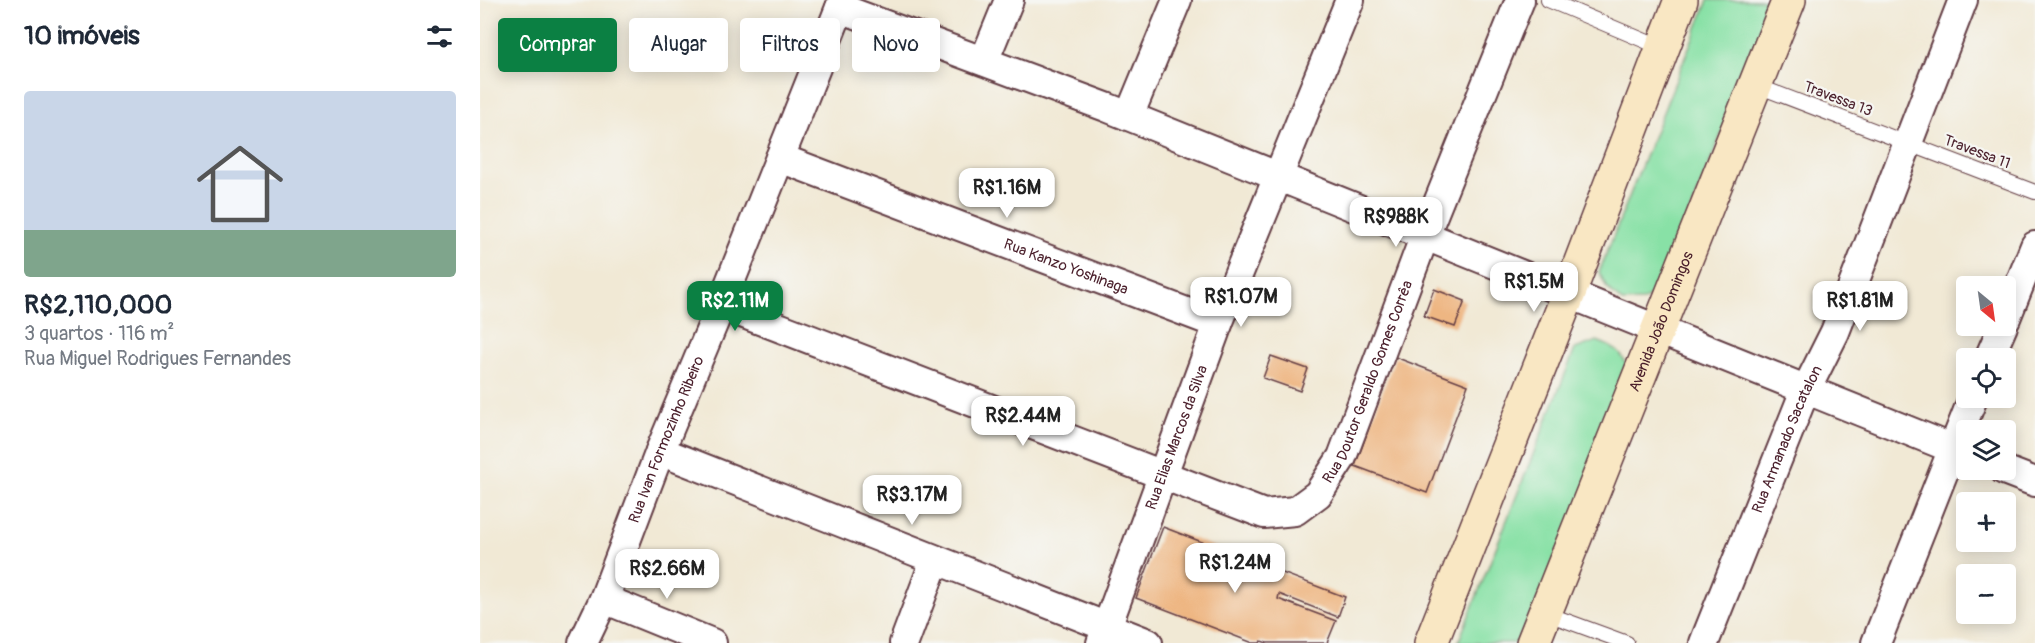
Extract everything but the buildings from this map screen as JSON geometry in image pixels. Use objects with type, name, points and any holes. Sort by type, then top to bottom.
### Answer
[{"type":"street","points":[[984,61],[1009,0]]},
{"type":"street","points":[[1129,116],[1178,0]]},
{"type":"street","name":"Rua Elias Marcos da Silva","points":[[1104,635],[1218,324],[1350,0]]},
{"type":"street","name":"Rua Doutor Geraldo Gomes Corrêa","points":[[1164,476],[1264,514],[1295,511],[1318,494],[1342,457],[1425,235],[1520,0]]},
{"type":"street","points":[[1431,643],[1681,0]]},
{"type":"street","name":"Avenida João Domingos","points":[[1533,643],[1789,0]]},
{"type":"street","name":"Rua Armanado Sacatalon","points":[[1704,643],[1802,398],[1835,332],[1964,0]]},
{"type":"street","points":[[842,4],[1129,116],[1956,450]]},
{"type":"street","name":"Rua Ivan Formozinho Ribeiro","points":[[583,643],[603,599],[660,452],[842,4]]},
{"type":"street","name":"Rua Kanzo Yoshinaga","points":[[780,158],[1218,324]]},
{"type":"street","points":[[2016,293],[2035,246]]},
{"type":"street","points":[[721,305],[1164,476]]},
{"type":"street","points":[[660,452],[935,560],[1104,635],[1148,643]]},
{"type":"street","points":[[1876,643],[1956,461]]},
{"type":"street","points":[[2016,475],[2035,482]]},
{"type":"street","points":[[904,643],[935,560]]},
{"type":"street","points":[[603,599],[712,643]]},
{"type":"lane","points":[[1548,0],[1662,48]]},
{"type":"lane","name":"Travessa 13","points":[[1755,85],[1908,144]]},
{"type":"lane","name":"Travessa 11","points":[[1908,144],[2035,192]]},
{"type":"lane","points":[[1545,613],[1627,643]]},
{"type":"green space","points":[[1708,0],[1775,0],[1658,292],[1643,301],[1622,302],[1607,288],[1599,272]]},
{"type":"green space","points":[[1597,341],[1620,354],[1631,378],[1525,643],[1458,643],[1575,349]]}]
